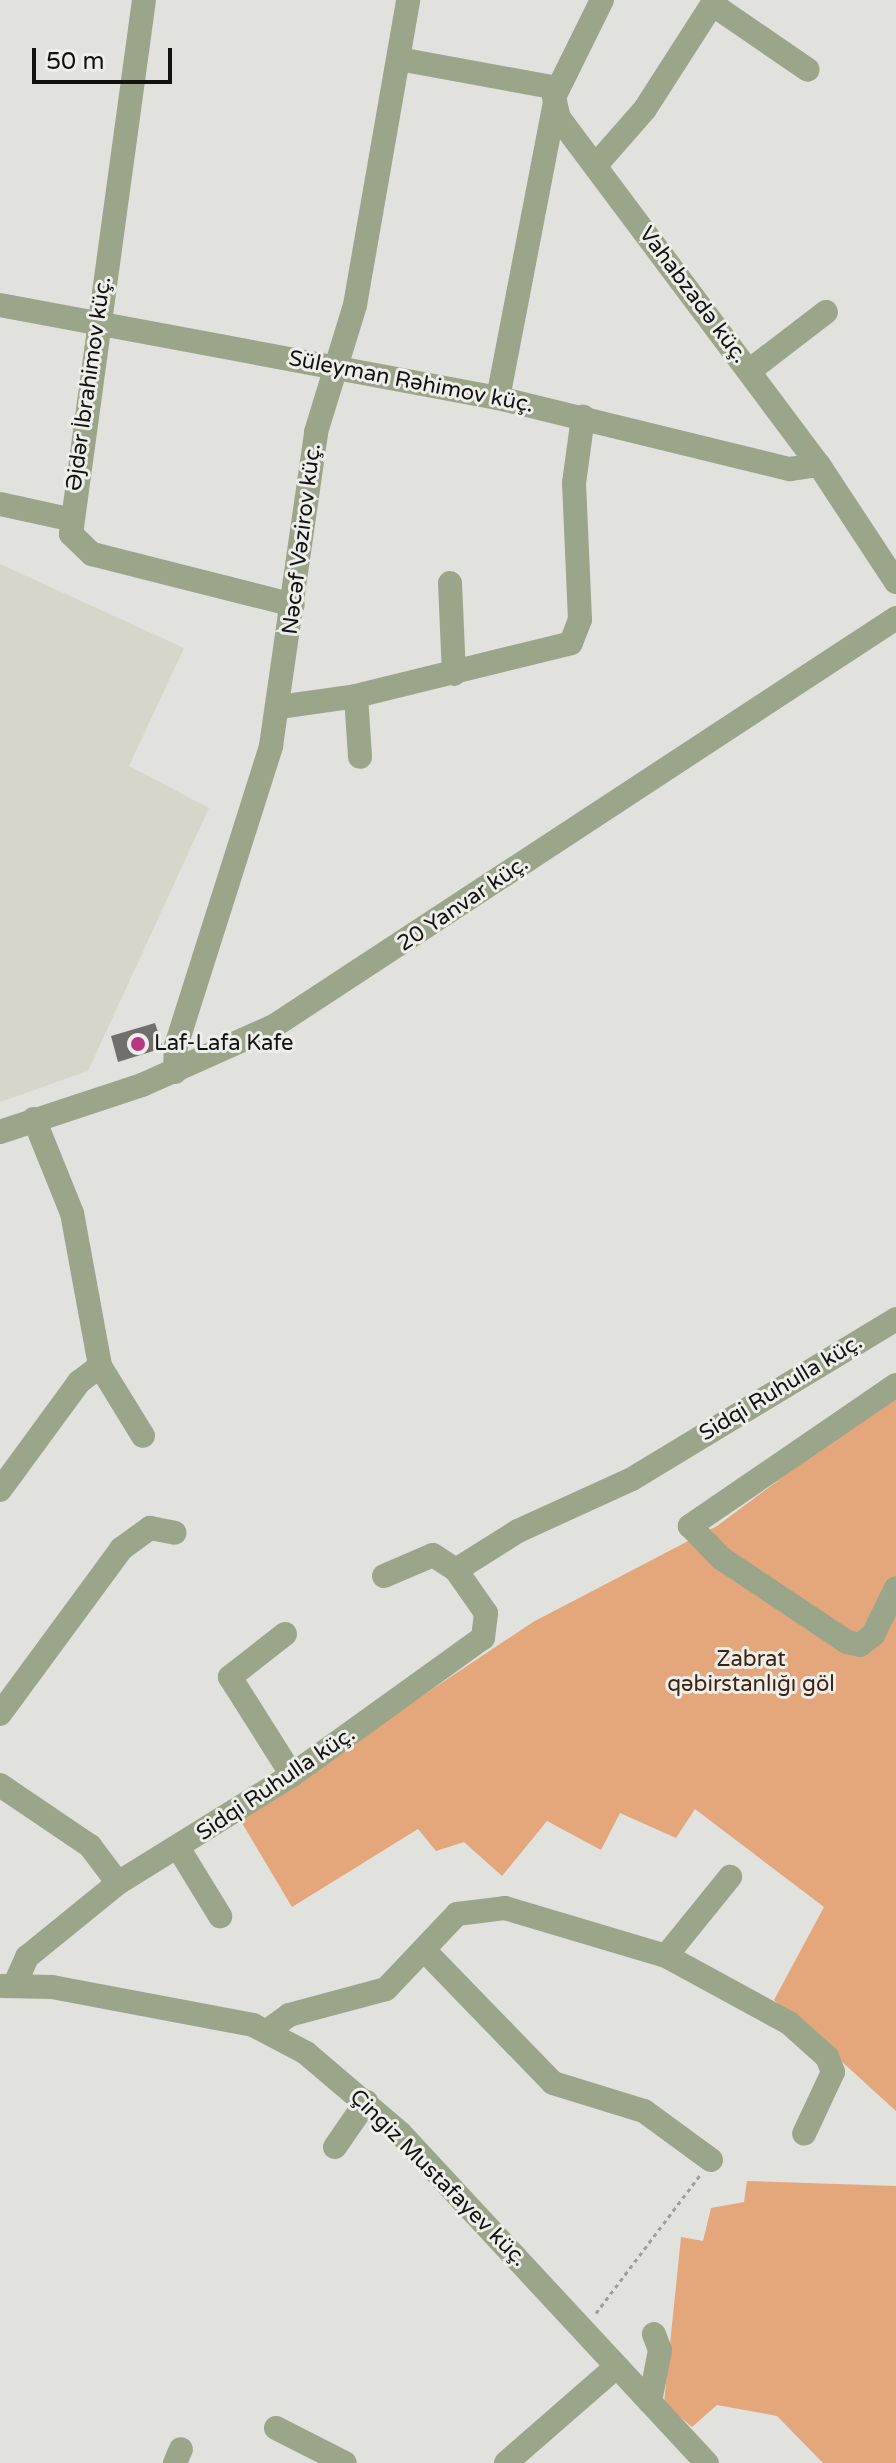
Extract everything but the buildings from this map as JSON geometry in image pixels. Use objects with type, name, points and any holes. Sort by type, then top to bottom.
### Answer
[{"type":"street","name":"Əjdər İbrahimov küç.","points":[[144,0],[69,519],[71,534],[92,554],[293,605]]},
{"type":"street","name":"Nəcəf Vəzirov küç.","points":[[175,1072],[176,1046],[279,707],[316,432],[355,305],[408,0]]},
{"type":"street","points":[[498,398],[555,97],[602,0]]},
{"type":"street","points":[[596,165],[645,109],[714,2],[808,70]]},
{"type":"street","points":[[399,59],[555,97]]},
{"type":"street","name":"Vahabzadə küç.","points":[[555,97],[596,165],[819,465],[896,582]]},
{"type":"street","name":"Süleyman Rəhimov küç.","points":[[0,305],[498,398],[773,465],[819,465]]},
{"type":"street","points":[[749,371],[826,312]]},
{"type":"street","points":[[279,707],[356,696],[560,650],[577,633],[574,483],[583,417]]},
{"type":"street","points":[[0,504],[69,519]]},
{"type":"street","points":[[450,583],[454,674]]},
{"type":"street","name":"20 Yanvar küç.","points":[[0,1132],[175,1072],[307,1007],[896,618]]},
{"type":"street","points":[[356,696],[360,757]]},
{"type":"street","points":[[34,1119],[72,1213],[100,1366],[143,1436]]},
{"type":"street","name":"Sidqi Ruhulla küç.","points":[[8,1986],[27,1957],[118,1883],[179,1849],[292,1775],[483,1638],[486,1613],[456,1570],[518,1531],[632,1479],[896,1319]]},
{"type":"street","points":[[0,1490],[100,1366]]},
{"type":"street","points":[[896,1385],[690,1526],[721,1558],[847,1642],[860,1645],[873,1635],[896,1588]]},
{"type":"street","points":[[0,1714],[121,1549],[150,1528],[175,1533]]},
{"type":"street","points":[[384,1576],[433,1555],[456,1570]]},
{"type":"street","points":[[285,1634],[230,1677],[292,1775]]},
{"type":"street","points":[[0,1785],[90,1846],[118,1883]]},
{"type":"street","points":[[179,1849],[220,1916]]},
{"type":"street","points":[[666,1956],[730,1877]]},
{"type":"street","points":[[270,2029],[289,2015],[386,1989],[426,1952],[457,1914],[490,1908],[666,1956],[761,2003],[827,2057],[829,2088],[804,2134]]},
{"type":"street","points":[[426,1952],[553,2083],[644,2111],[711,2160]]},
{"type":"street","name":"Çingiz Mustafayev küç.","points":[[8,1986],[270,2029],[366,2102],[584,2329],[707,2463]]},
{"type":"street","points":[[335,2147],[366,2102]]},
{"type":"street","points":[[650,2402],[660,2350],[654,2334]]},
{"type":"street","points":[[506,2463],[617,2366]]},
{"type":"street","points":[[276,2428],[345,2463]]},
{"type":"path","points":[[584,2329],[711,2160]]},
{"type":"shaded area","points":[[0,564],[184,648],[129,766],[209,808],[88,1071],[0,1102]]},
{"type":"green space","name":"Zabrat qəbirstanlığı göl","points":[[896,1393],[896,2111],[774,2000],[824,1907],[695,1809],[676,1838],[620,1813],[601,1850],[547,1821],[502,1876],[464,1842],[436,1851],[418,1829],[292,1907],[239,1818],[533,1622],[717,1526]]},
{"type":"green space","points":[[747,2181],[896,2186],[896,2463],[823,2463],[777,2416],[717,2405],[692,2427],[664,2403],[681,2237],[703,2241],[711,2208],[744,2202]]},
{"type":"place","name":"Laf-Lafa Kafe","points":[[138,1044]]}]
